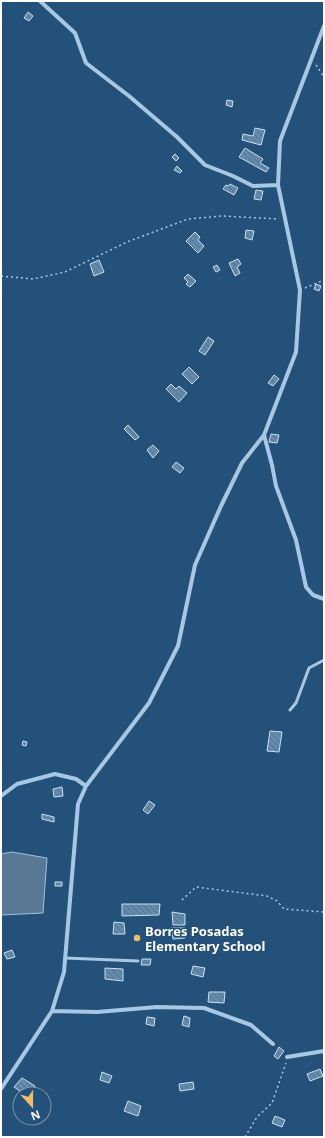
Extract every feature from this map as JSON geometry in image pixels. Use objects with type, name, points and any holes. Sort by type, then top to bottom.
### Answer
[{"type":"street","points":[[40,1],[75,33],[86,63],[171,132],[205,166],[233,176],[253,186],[278,185]]},
{"type":"street","points":[[1,1089],[52,1011],[64,972],[78,804],[86,786],[149,703],[178,646],[195,565],[242,463],[264,435],[296,352],[300,290],[278,185],[280,141],[324,26]]},
{"type":"street","points":[[264,435],[276,486],[296,540],[306,587],[313,596],[324,599]]},
{"type":"street","points":[[1,796],[17,784],[55,774],[76,779],[86,786]]},
{"type":"street","points":[[52,1011],[97,1012],[157,1007],[204,1008],[251,1026],[273,1044]]},
{"type":"street","points":[[287,1057],[324,1051]]},
{"type":"lane","points":[[290,710],[296,702],[309,668],[324,660]]},
{"type":"lane","points":[[65,958],[138,961]]},
{"type":"path","points":[[311,60],[324,77]]},
{"type":"path","points":[[1,276],[33,279],[65,272],[127,242],[188,219],[222,216],[285,219]]},
{"type":"path","points":[[300,290],[324,280]]},
{"type":"path","points":[[182,900],[196,887],[267,896],[277,901],[284,909],[324,912]]},
{"type":"path","points":[[245,1137],[257,1117],[272,1103],[287,1057]]},
{"type":"water","points":[[12,852],[47,858],[43,913],[1,915],[1,854]]},
{"type":"building","points":[[28,12],[33,16],[29,21],[24,18]]},
{"type":"building","points":[[227,100],[233,101],[232,107],[226,105]]},
{"type":"building","points":[[255,128],[265,130],[261,145],[242,140],[243,134],[253,136]]},
{"type":"building","points":[[245,148],[263,159],[260,163],[269,168],[266,172],[239,157]]},
{"type":"building","points":[[175,154],[179,158],[176,161],[172,157]]},
{"type":"building","points":[[177,166],[182,171],[180,173],[174,170]]},
{"type":"building","points":[[230,184],[238,188],[234,195],[223,189],[226,185],[228,186]]},
{"type":"building","points":[[256,190],[263,191],[261,200],[254,199]]},
{"type":"building","points":[[246,230],[254,231],[252,240],[245,238]]},
{"type":"building","points":[[195,232],[200,237],[198,240],[204,246],[198,253],[186,241]]},
{"type":"building","points":[[238,259],[241,264],[237,267],[240,273],[235,276],[229,263]]},
{"type":"building","points":[[99,260],[104,272],[94,276],[90,264]]},
{"type":"building","points":[[217,265],[220,270],[216,272],[213,267]]},
{"type":"building","points":[[188,274],[196,281],[190,287],[186,284],[188,282],[184,278]]},
{"type":"building","points":[[316,284],[321,286],[319,291],[314,289]]},
{"type":"building","points":[[208,337],[214,341],[205,355],[199,351]]},
{"type":"building","points":[[189,367],[199,377],[192,384],[182,374]]},
{"type":"building","points":[[274,375],[279,379],[273,386],[268,383]]},
{"type":"building","points":[[171,384],[176,389],[179,386],[187,393],[179,402],[166,389]]},
{"type":"building","points":[[128,425],[139,437],[135,440],[124,429]]},
{"type":"building","points":[[271,434],[279,435],[277,443],[269,442]]},
{"type":"building","points":[[153,445],[159,451],[153,458],[147,450]]},
{"type":"building","points":[[176,462],[184,468],[180,473],[172,467]]},
{"type":"building","points":[[270,731],[282,732],[279,752],[267,751]]},
{"type":"building","points":[[23,741],[27,742],[26,746],[22,745]]},
{"type":"building","points":[[62,787],[63,796],[54,797],[53,789]]},
{"type":"building","points":[[149,801],[155,805],[148,814],[143,810]]},
{"type":"building","points":[[42,814],[54,817],[54,822],[42,819]]},
{"type":"building","points":[[55,882],[62,882],[62,886],[55,886]]},
{"type":"building","points":[[122,904],[160,904],[159,915],[122,916]]},
{"type":"building","points":[[172,912],[185,914],[185,925],[173,925]]},
{"type":"building","points":[[114,922],[124,923],[125,934],[113,934]]},
{"type":"building","points":[[171,928],[185,928],[185,938],[173,939]]},
{"type":"building","points":[[12,950],[15,957],[7,959],[4,953]]},
{"type":"building","points":[[142,959],[151,959],[150,965],[141,965]]},
{"type":"building","points":[[193,966],[205,968],[203,977],[191,974]]},
{"type":"building","points":[[105,968],[123,969],[123,981],[105,979]]},
{"type":"building","points":[[209,992],[225,992],[224,1003],[208,1002]]},
{"type":"building","points":[[184,1016],[190,1018],[189,1027],[182,1025]]},
{"type":"building","points":[[147,1017],[155,1018],[154,1026],[146,1024]]},
{"type":"building","points":[[279,1047],[284,1051],[278,1059],[274,1056]]},
{"type":"building","points":[[320,1069],[323,1076],[310,1081],[307,1074]]},
{"type":"building","points":[[102,1072],[112,1076],[109,1083],[100,1080]]},
{"type":"building","points":[[22,1078],[35,1086],[15,1086]]},
{"type":"building","points":[[193,1082],[194,1089],[180,1091],[179,1084]]},
{"type":"building","points":[[128,1101],[141,1106],[138,1116],[124,1111]]},
{"type":"building","points":[[275,1116],[285,1120],[282,1127],[272,1123]]},
{"type":"place","name":"Borres Posadas Elementary School","points":[[137,938]]}]
